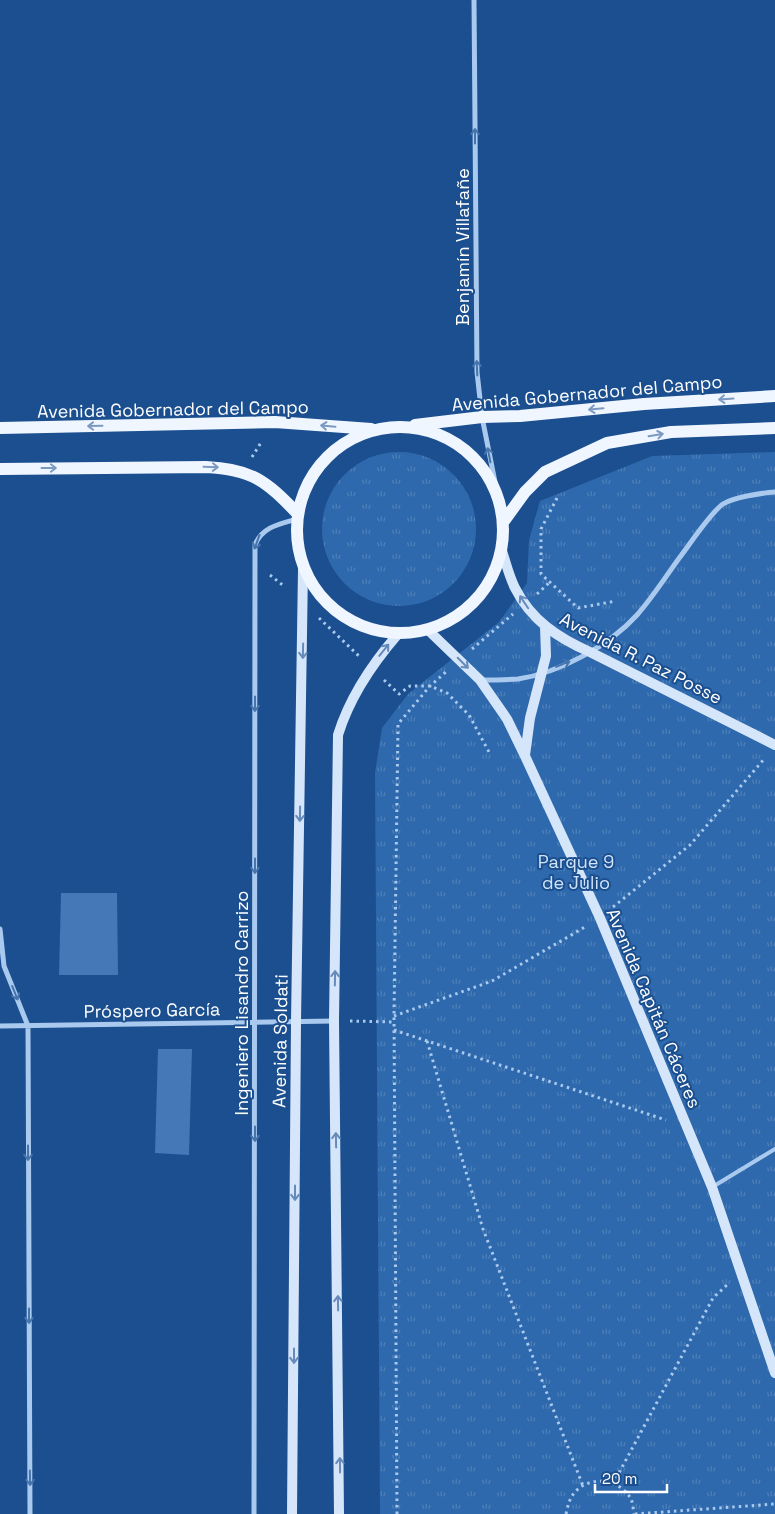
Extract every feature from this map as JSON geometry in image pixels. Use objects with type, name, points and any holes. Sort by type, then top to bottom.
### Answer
[{"type":"main road","name":"Avenida Gobernador del Campo","points":[[403,427],[482,417],[520,416],[644,404],[775,396]]},
{"type":"main road","name":"Avenida Gobernador del Campo","points":[[0,428],[275,422],[376,430]]},
{"type":"main road","points":[[403,427],[433,432],[460,446],[482,466],[497,492],[504,521],[502,551],[492,577],[476,600],[454,618],[428,630],[398,634],[368,629],[341,616],[319,595],[303,569],[297,544],[297,516],[307,484],[324,460],[348,440],[376,430],[403,427]]},
{"type":"main road","points":[[504,521],[525,492],[544,472],[606,443],[671,432],[775,428]]},
{"type":"main road","points":[[0,468],[225,468],[243,472],[264,483],[280,496],[297,516]]},
{"type":"main road","name":"Avenida R. Paz Posse","points":[[502,551],[515,588],[534,616],[566,641],[775,745]]},
{"type":"main road","name":"Avenida Soldati","points":[[292,1514],[296,1022],[303,569]]},
{"type":"main road","points":[[525,756],[530,718],[546,656],[545,626]]},
{"type":"main road","name":"Avenida Capitán Cáceres","points":[[428,630],[480,680],[508,718],[604,927],[712,1187],[775,1373]]},
{"type":"main road","points":[[339,1514],[334,1021],[338,735],[345,713],[356,691],[371,668],[398,634]]},
{"type":"street","name":"Benjamín Villafañe","points":[[474,0],[477,372],[482,417],[497,492]]},
{"type":"street","points":[[480,680],[520,678],[567,664],[590,652],[613,636],[636,615],[707,522],[724,504],[758,493],[775,492]]},
{"type":"street","name":"Ingeniero Lisandro Carrizo","points":[[254,1514],[255,545],[261,533],[297,516]]},
{"type":"street","points":[[0,929],[4,966],[28,1026],[30,1514]]},
{"type":"street","name":"Próspero García","points":[[0,1026],[334,1021]]},
{"type":"lane","points":[[712,1187],[775,1149]]},
{"type":"path","points":[[243,472],[275,422]]},
{"type":"path","points":[[556,498],[541,529],[541,574],[578,608],[616,601]]},
{"type":"path","points":[[397,1514],[394,1022],[398,724],[430,686],[550,582]]},
{"type":"path","points":[[334,1021],[394,1022]]},
{"type":"path","points":[[394,1030],[686,1126]]},
{"type":"path","points":[[427,1041],[483,1229],[584,1486]]},
{"type":"path","points":[[612,1484],[713,1298],[740,1272]]},
{"type":"path","points":[[566,1514],[568,1503],[577,1490],[590,1482],[606,1481],[620,1487],[630,1499],[635,1514],[775,1504]]},
{"type":"green space","points":[[399,452],[429,457],[454,474],[471,499],[476,529],[471,559],[454,584],[429,601],[399,606],[369,601],[344,584],[327,559],[322,529],[327,499],[344,474],[369,457]]},
{"type":"green space","name":"Parque 9 de Julio","points":[[775,452],[775,1514],[380,1514],[375,773],[382,728],[408,694],[499,622],[527,583],[529,540],[540,501],[652,456]]},
{"type":"building","points":[[61,893],[117,893],[118,975],[59,975]]},
{"type":"building","points":[[158,1049],[192,1049],[189,1155],[155,1153]]}]
